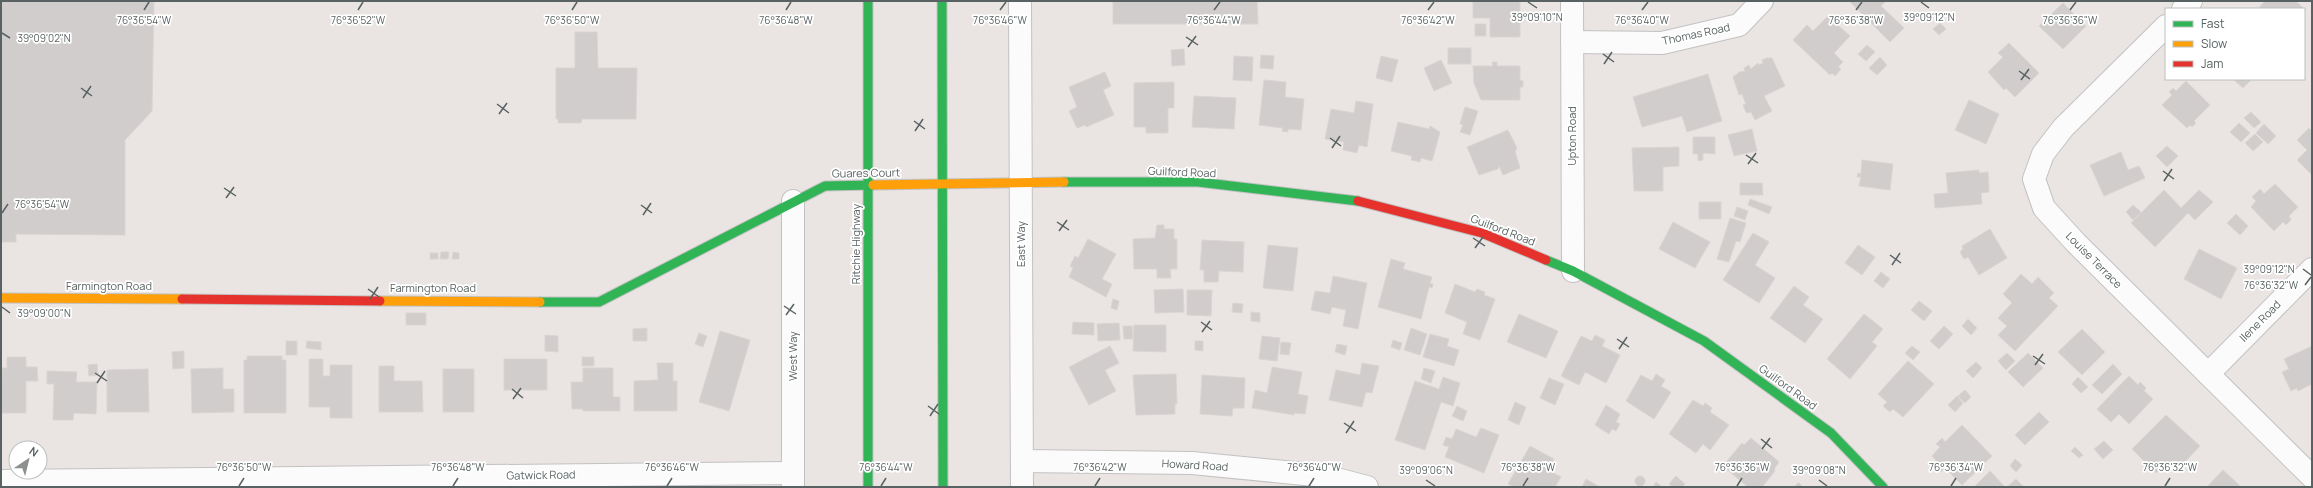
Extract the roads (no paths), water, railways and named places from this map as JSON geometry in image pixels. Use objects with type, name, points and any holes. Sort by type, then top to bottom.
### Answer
[{"type":"street","name":"Ritchie Highway","points":[[868,1],[868,487]]},
{"type":"street","points":[[942,1],[943,487]]},
{"type":"street","name":"East Way","points":[[1020,1],[1022,487]]},
{"type":"street","name":"Upton Road","points":[[1572,1],[1573,271]]},
{"type":"street","name":"Thomas Road","points":[[1572,42],[1662,43],[1739,25],[1762,1]]},
{"type":"street","name":"Louise Terrace","points":[[2165,27],[2063,128],[2043,154],[2034,179],[2044,208],[2076,243],[2312,477]]},
{"type":"street","name":"Guilford Road","points":[[943,184],[1020,182],[1198,182],[1362,202],[1482,233],[1573,271],[1704,341],[1831,432],[1883,487]]},
{"type":"street","name":"Guares Court","points":[[793,201],[825,186],[943,184]]},
{"type":"street","name":"Farmington Road","points":[[1,298],[599,302],[793,201]]},
{"type":"street","name":"West Way","points":[[793,201],[793,480]]},
{"type":"street","name":"Ilene Road","points":[[2208,374],[2312,269]]},
{"type":"street","name":"Howard Road","points":[[1022,461],[1192,463],[1325,476],[1367,487]]},
{"type":"street","name":"Gatwick Road","points":[[1,481],[793,480]]}]
